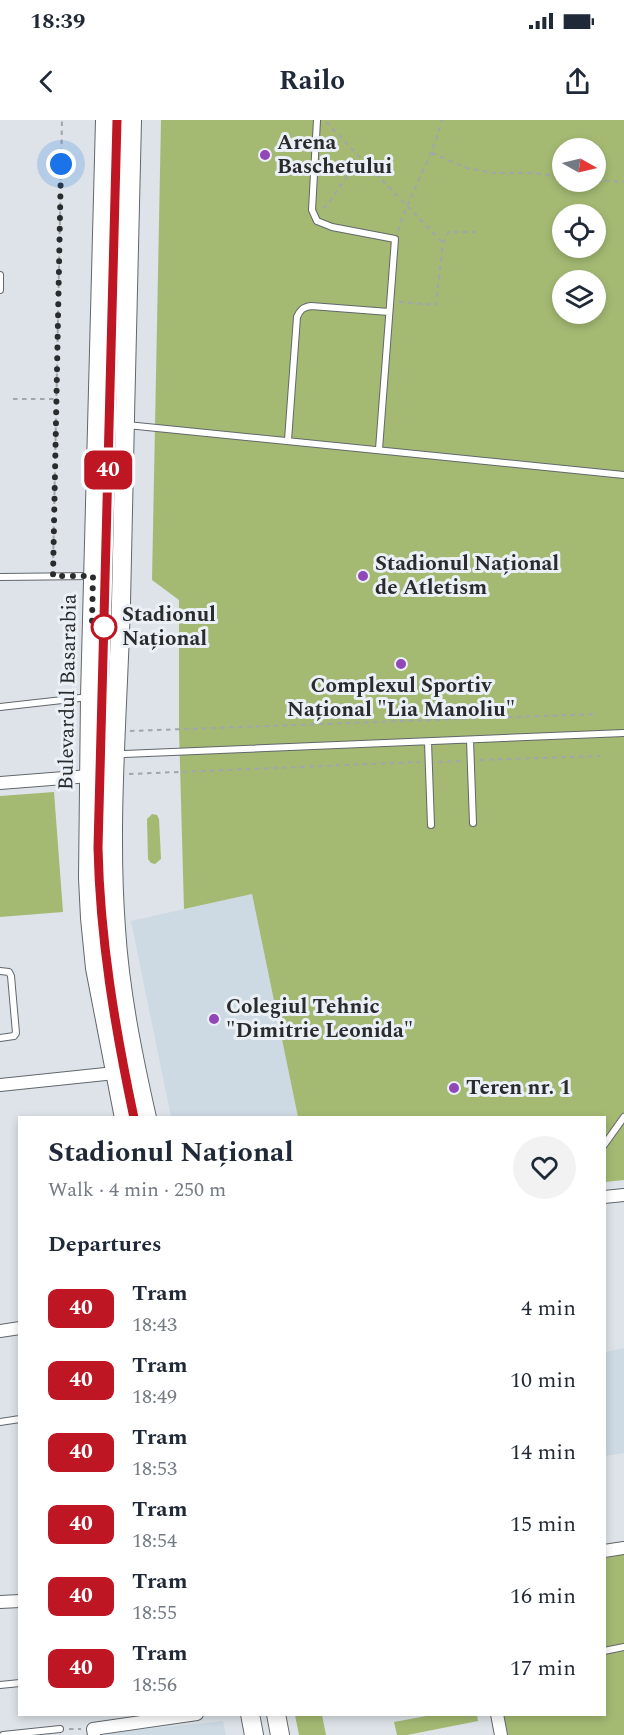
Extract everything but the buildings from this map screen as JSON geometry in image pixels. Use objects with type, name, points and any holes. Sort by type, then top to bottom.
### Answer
[{"type":"main road","name":"Bulevardul Basarabia","points":[[105,120],[88,775],[88,878],[95,968],[124,1116]]},
{"type":"main road","points":[[132,120],[113,844],[116,932],[126,1010],[147,1116]]},
{"type":"main road","points":[[250,1716],[254,1735]]},
{"type":"main road","points":[[276,1716],[280,1735]]},
{"type":"street","points":[[0,783],[116,774]]},
{"type":"street","points":[[0,1085],[115,1074]]},
{"type":"street","points":[[606,1197],[624,1195]]},
{"type":"street","points":[[0,1331],[18,1328]]},
{"type":"street","points":[[606,1551],[624,1548]]},
{"type":"street","points":[[0,1602],[18,1601]]},
{"type":"street","points":[[497,1716],[501,1735]]},
{"type":"street","points":[[94,1732],[167,1717]]},
{"type":"lane","points":[[317,120],[312,210],[317,222],[322,225],[395,239],[379,449]]},
{"type":"lane","points":[[0,275],[0,290]]},
{"type":"lane","points":[[288,440],[299,312],[311,306],[389,312]]},
{"type":"lane","points":[[123,424],[624,475]]},
{"type":"lane","points":[[0,577],[93,576]]},
{"type":"lane","points":[[0,707],[90,697]]},
{"type":"lane","points":[[88,775],[100,755],[624,733]]},
{"type":"lane","points":[[470,740],[473,823]]},
{"type":"lane","points":[[428,742],[431,825]]},
{"type":"lane","points":[[0,971],[9,972],[11,976],[16,1033],[14,1036],[0,1038]]},
{"type":"lane","points":[[606,1142],[624,1118]]},
{"type":"lane","points":[[0,1422],[18,1419]]},
{"type":"lane","points":[[606,1651],[624,1647]]},
{"type":"lane","points":[[0,1685],[18,1683]]},
{"type":"lane","points":[[3,1735],[60,1729]]},
{"type":"path","points":[[53,576],[62,120]]},
{"type":"path","points":[[324,120],[443,243]]},
{"type":"path","points":[[395,239],[406,205],[432,153],[442,120]]},
{"type":"path","points":[[432,153],[467,168],[494,173],[552,176]]},
{"type":"path","points":[[314,216],[328,204],[360,157]]},
{"type":"path","points":[[606,181],[624,182]]},
{"type":"path","points":[[390,301],[436,305],[443,243],[449,232],[475,232]]},
{"type":"path","points":[[13,399],[57,399]]},
{"type":"path","points":[[128,723],[128,731],[598,714]]},
{"type":"path","points":[[116,774],[600,756]]},
{"type":"path","points":[[60,1729],[94,1732]]},
{"type":"shaded area","name":"Colegiul Tehnic \"Dimitrie Leonida\"","points":[[252,894],[298,1116],[171,1116],[131,921]]},
{"type":"shaded area","points":[[624,1348],[624,1453],[606,1456],[606,1352]]},
{"type":"shaded area","points":[[223,1721],[226,1735],[107,1735],[107,1733]]},
{"type":"green space","name":"Complexul Sportiv Național \"Lia Manoliu\"","points":[[161,120],[624,120],[624,1180],[606,1182],[606,1116],[298,1116],[252,894],[184,909],[179,729],[179,600],[152,580]]},
{"type":"green space","points":[[54,792],[63,912],[0,917],[0,796]]},
{"type":"green space","points":[[152,814],[157,815],[159,819],[161,859],[155,864],[148,859],[147,819]]},
{"type":"green space","points":[[624,1554],[624,1735],[508,1735],[504,1716],[606,1716],[606,1558]]},
{"type":"green space","points":[[295,1716],[322,1716],[326,1735],[299,1735]]},
{"type":"green space","points":[[427,1716],[477,1716],[478,1721],[407,1735],[397,1735],[394,1722]]},
{"type":"tram line","name":"40","points":[[117,120],[98,848],[99,896],[110,992],[117,1039],[134,1116]]},
{"type":"place","name":"Arena Baschetului","points":[[265,155]]},
{"type":"place","name":"Stadionul Național de Atletism","points":[[363,576]]},
{"type":"place","name":"Stadionul Național","points":[[104,627]]},
{"type":"place","name":"Complexul Sportiv Național \"Lia Manoliu\"","points":[[401,664]]},
{"type":"place","name":"Colegiul Tehnic \"Dimitrie Leonida\"","points":[[214,1019]]},
{"type":"place","name":"Teren nr. 1","points":[[454,1088]]},
{"type":"route","points":[[61,164],[53,576],[93,576],[92,622],[104,627]]}]
